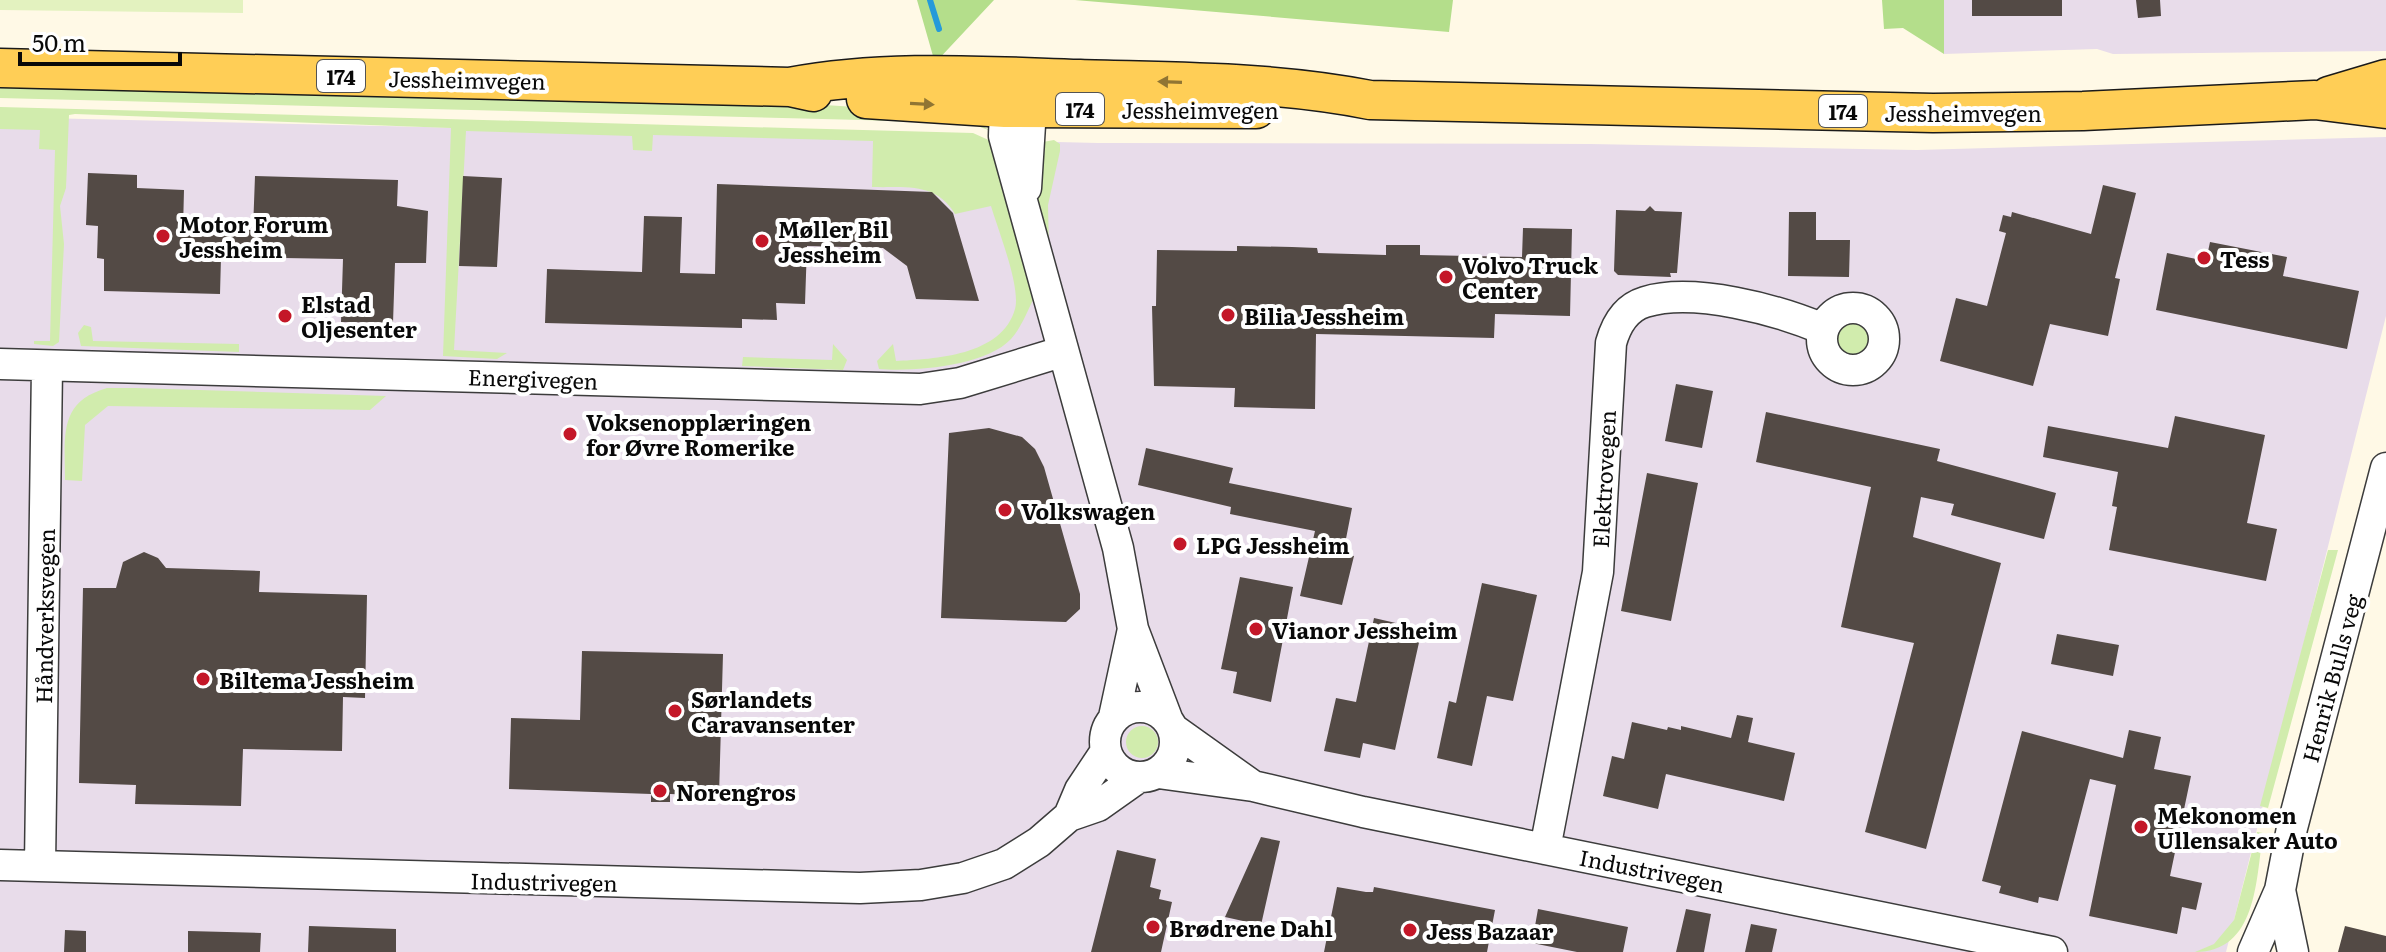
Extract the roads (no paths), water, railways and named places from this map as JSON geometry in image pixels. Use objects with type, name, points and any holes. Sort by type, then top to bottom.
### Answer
[{"type":"main road","name":"Jessheimvegen","points":[[0,68],[790,87],[838,78],[1017,98],[1312,109],[1370,100],[1933,113],[2083,111],[2315,100],[2386,109]]},
{"type":"main road","name":"Jessheimvegen","points":[[2315,100],[2386,79]]},
{"type":"street","points":[[1017,98],[1004,136],[1061,352],[1118,548],[1133,629],[1170,725],[1174,751],[1148,775],[1120,771],[1106,751],[1106,733],[1114,717],[1133,629]]},
{"type":"street","name":"Elektrovegen","points":[[1545,849],[1598,572],[1611,343],[1621,318],[1644,302],[1716,301],[1756,306],[1823,329]]},
{"type":"street","name":"Energivegen","points":[[0,364],[908,390],[960,383],[1061,352]]},
{"type":"street","name":"Håndverksvegen","points":[[40,865],[47,367]]},
{"type":"street","name":"Henrik Bulls veg","points":[[2253,952],[2280,890],[2295,813],[2386,468]]},
{"type":"street","points":[[1114,717],[1138,706],[1151,708],[1170,725]]},
{"type":"street","name":"Industrivegen","points":[[1170,725],[1253,786]]},
{"type":"street","name":"Industrivegen","points":[[1069,816],[1080,790],[1106,751]]},
{"type":"street","name":"Industrivegen","points":[[0,865],[423,879],[890,887],[963,878],[1004,864],[1039,842],[1069,816],[1098,806],[1148,775],[1253,786],[1985,945],[2052,952]]},
{"type":"street","name":"Henrik Bulls veg","points":[[2280,890],[2293,952]]},
{"type":"waterway","points":[[930,0],[939,29]]},
{"type":"place","name":"Motor Forum Jessheim","points":[[163,236]]},
{"type":"place","name":"Møller Bil Jessheim","points":[[762,241]]},
{"type":"place","name":"Tess","points":[[2204,258]]},
{"type":"place","name":"Volvo Truck Center","points":[[1446,277]]},
{"type":"place","name":"Bilia Jessheim","points":[[1228,315]]},
{"type":"place","name":"Elstad Oljesenter","points":[[285,316]]},
{"type":"place","name":"Voksenopplæringen for Øvre Romerike","points":[[570,434]]},
{"type":"place","name":"Volkswagen","points":[[1005,510]]},
{"type":"place","name":"LPG Jessheim","points":[[1180,544]]},
{"type":"place","name":"Vianor Jessheim","points":[[1256,629]]},
{"type":"place","name":"Biltema Jessheim","points":[[203,679]]},
{"type":"place","name":"Sørlandets Caravansenter","points":[[675,711]]},
{"type":"place","name":"Norengros","points":[[660,791]]},
{"type":"place","name":"Mekonomen Ullensaker Auto","points":[[2141,827]]},
{"type":"place","name":"Brødrene Dahl","points":[[1153,927]]},
{"type":"place","name":"Jess Bazaar","points":[[1410,930]]}]
